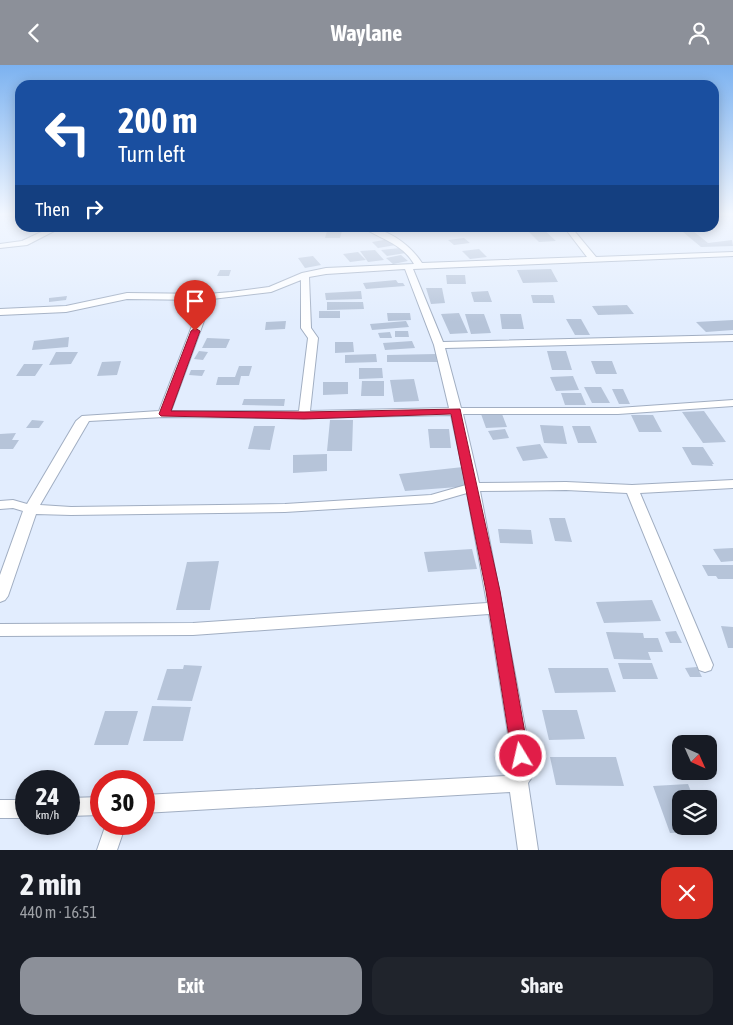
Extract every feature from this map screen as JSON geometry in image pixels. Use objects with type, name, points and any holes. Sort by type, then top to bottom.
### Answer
[{"type":"street","points":[[155,803],[504,785],[518,781],[524,774],[473,487],[439,345],[414,266],[414,256],[407,250]]},
{"type":"street","points":[[585,250],[593,259]]},
{"type":"street","points":[[0,312],[66,309],[127,296],[208,297],[271,289],[305,275],[326,271],[733,254]]},
{"type":"street","points":[[304,415],[313,338],[306,328],[305,275]]},
{"type":"street","points":[[164,414],[208,297]]},
{"type":"street","points":[[439,345],[733,338]]},
{"type":"street","points":[[0,596],[31,509],[82,421],[90,417],[164,414],[304,415],[456,411],[618,411],[733,403]]},
{"type":"street","points":[[0,505],[13,504],[31,509],[70,511],[295,507],[432,499],[473,487],[566,486],[632,489],[733,484]]},
{"type":"street","points":[[632,489],[705,665]]},
{"type":"street","points":[[0,630],[193,629],[496,608]]},
{"type":"street","points":[[518,781],[528,850]]},
{"type":"street","points":[[0,809],[15,809]]},
{"type":"street","points":[[106,850],[112,835]]},
{"type":"building","points":[[375,250],[384,260],[368,262],[360,251]]},
{"type":"building","points":[[381,250],[402,250],[406,253],[387,256]]},
{"type":"building","points":[[480,250],[487,257],[470,259],[462,251]]},
{"type":"building","points":[[358,252],[366,260],[350,262],[343,254]]},
{"type":"building","points":[[401,255],[408,261],[393,264],[386,258]]},
{"type":"building","points":[[313,256],[321,265],[305,268],[298,258]]},
{"type":"building","points":[[551,269],[558,282],[523,283],[517,270]]},
{"type":"building","points":[[220,270],[231,270],[229,276],[217,276]]},
{"type":"building","points":[[446,275],[465,275],[466,284],[447,284]]},
{"type":"building","points":[[396,280],[405,286],[366,289],[363,283]]},
{"type":"building","points":[[426,288],[442,288],[445,303],[431,304]]},
{"type":"building","points":[[361,291],[362,299],[326,300],[325,293]]},
{"type":"building","points":[[488,291],[492,302],[474,302],[471,292]]},
{"type":"building","points":[[531,295],[553,295],[555,303],[533,303]]},
{"type":"building","points":[[67,296],[66,300],[49,302],[49,298]]},
{"type":"building","points":[[327,302],[363,302],[364,309],[327,310]]},
{"type":"building","points":[[627,305],[634,314],[598,315],[592,306]]},
{"type":"building","points":[[319,311],[340,311],[340,318],[319,318]]},
{"type":"building","points":[[387,313],[410,313],[411,320],[388,321]]},
{"type":"building","points":[[459,313],[468,333],[450,334],[441,314]]},
{"type":"building","points":[[465,314],[484,314],[491,333],[471,334]]},
{"type":"building","points":[[500,314],[521,314],[524,329],[502,329]]},
{"type":"building","points":[[566,319],[581,319],[590,335],[575,335]]},
{"type":"building","points":[[733,320],[733,330],[706,332],[696,322]]},
{"type":"building","points":[[286,321],[285,329],[265,330],[266,322]]},
{"type":"building","points":[[406,321],[409,327],[372,330],[370,324]]},
{"type":"building","points":[[395,331],[408,331],[409,337],[395,337]]},
{"type":"building","points":[[390,332],[392,338],[380,338],[378,333]]},
{"type":"building","points":[[69,337],[68,347],[32,350],[34,341]]},
{"type":"building","points":[[207,338],[230,339],[226,348],[202,348]]},
{"type":"building","points":[[412,341],[415,348],[385,350],[383,343]]},
{"type":"building","points":[[335,342],[353,342],[354,352],[335,353]]},
{"type":"building","points":[[199,351],[208,352],[203,360],[194,359]]},
{"type":"building","points":[[547,351],[566,351],[572,370],[552,370]]},
{"type":"building","points":[[56,352],[78,352],[71,364],[49,365]]},
{"type":"building","points":[[376,354],[377,362],[345,363],[345,355]]},
{"type":"building","points":[[436,354],[437,362],[387,362],[387,355]]},
{"type":"building","points":[[121,361],[117,375],[97,376],[102,362]]},
{"type":"building","points":[[591,361],[612,361],[617,374],[596,374]]},
{"type":"building","points":[[24,364],[43,364],[35,376],[16,376]]},
{"type":"building","points":[[239,366],[252,366],[249,376],[241,376],[239,385],[216,385],[218,377],[235,377]]},
{"type":"building","points":[[359,368],[382,368],[383,378],[359,379]]},
{"type":"building","points":[[191,370],[205,370],[202,376],[189,375]]},
{"type":"building","points":[[573,376],[579,390],[556,391],[550,377]]},
{"type":"building","points":[[414,379],[419,401],[394,402],[390,380]]},
{"type":"building","points":[[362,381],[384,381],[384,396],[361,396]]},
{"type":"building","points":[[323,382],[348,382],[348,394],[323,395]]},
{"type":"building","points":[[584,387],[601,387],[610,403],[592,403]]},
{"type":"building","points":[[612,389],[623,389],[630,404],[619,404]]},
{"type":"building","points":[[561,393],[581,393],[586,405],[565,405]]},
{"type":"building","points":[[244,399],[285,399],[284,406],[242,405]]},
{"type":"building","points":[[704,411],[726,442],[703,443],[682,412]]},
{"type":"building","points":[[481,414],[502,414],[507,427],[486,428]]},
{"type":"building","points":[[631,415],[653,415],[662,432],[639,432]]},
{"type":"building","points":[[32,420],[44,421],[39,428],[26,428]]},
{"type":"building","points":[[330,420],[353,420],[352,451],[327,451]]},
{"type":"building","points":[[540,425],[563,426],[567,444],[544,443]]},
{"type":"building","points":[[254,426],[275,426],[270,450],[248,449]]},
{"type":"building","points":[[572,426],[590,426],[597,443],[578,443]]},
{"type":"building","points":[[428,429],[449,429],[451,448],[430,448]]},
{"type":"building","points":[[505,429],[509,438],[493,440],[488,431]]},
{"type":"building","points":[[16,433],[12,440],[19,440],[13,449],[0,449],[0,434]]},
{"type":"building","points":[[540,444],[548,458],[523,461],[516,447]]},
{"type":"building","points":[[682,447],[703,447],[714,464],[712,464],[713,466],[692,465]]},
{"type":"building","points":[[327,454],[327,471],[293,473],[293,455]]},
{"type":"building","points":[[463,467],[471,486],[405,491],[399,474]]},
{"type":"building","points":[[549,518],[565,518],[572,542],[555,541]]},
{"type":"building","points":[[498,529],[531,530],[533,544],[500,543]]},
{"type":"building","points":[[733,548],[733,561],[721,562],[713,549]]},
{"type":"building","points":[[472,549],[477,569],[428,572],[424,552]]},
{"type":"building","points":[[219,561],[210,610],[176,610],[187,562]]},
{"type":"building","points":[[702,565],[733,565],[733,579],[718,579],[716,576],[708,576]]},
{"type":"building","points":[[652,600],[661,621],[604,623],[596,602]]},
{"type":"building","points":[[721,626],[733,627],[733,648],[728,648]]},
{"type":"building","points":[[676,631],[682,643],[670,643],[665,632]]},
{"type":"building","points":[[606,632],[643,633],[644,638],[658,638],[663,652],[648,652],[651,660],[614,659]]},
{"type":"building","points":[[618,663],[652,663],[658,679],[623,679]]},
{"type":"building","points":[[184,665],[202,666],[192,701],[157,700],[167,669],[183,669]]},
{"type":"building","points":[[697,667],[702,677],[690,677],[685,668]]},
{"type":"building","points":[[548,668],[608,668],[616,692],[555,693]]},
{"type":"building","points":[[152,706],[191,707],[183,741],[143,741]]},
{"type":"building","points":[[542,710],[577,710],[585,739],[549,740]]},
{"type":"building","points":[[105,711],[138,711],[128,745],[94,745]]},
{"type":"building","points":[[550,757],[616,757],[624,786],[556,785]]},
{"type":"building","points":[[688,784],[690,790],[672,790],[672,833],[670,833],[653,786]]},
{"type":"route","points":[[195,331],[164,414],[304,415],[456,411],[493,591],[521,756]]}]
